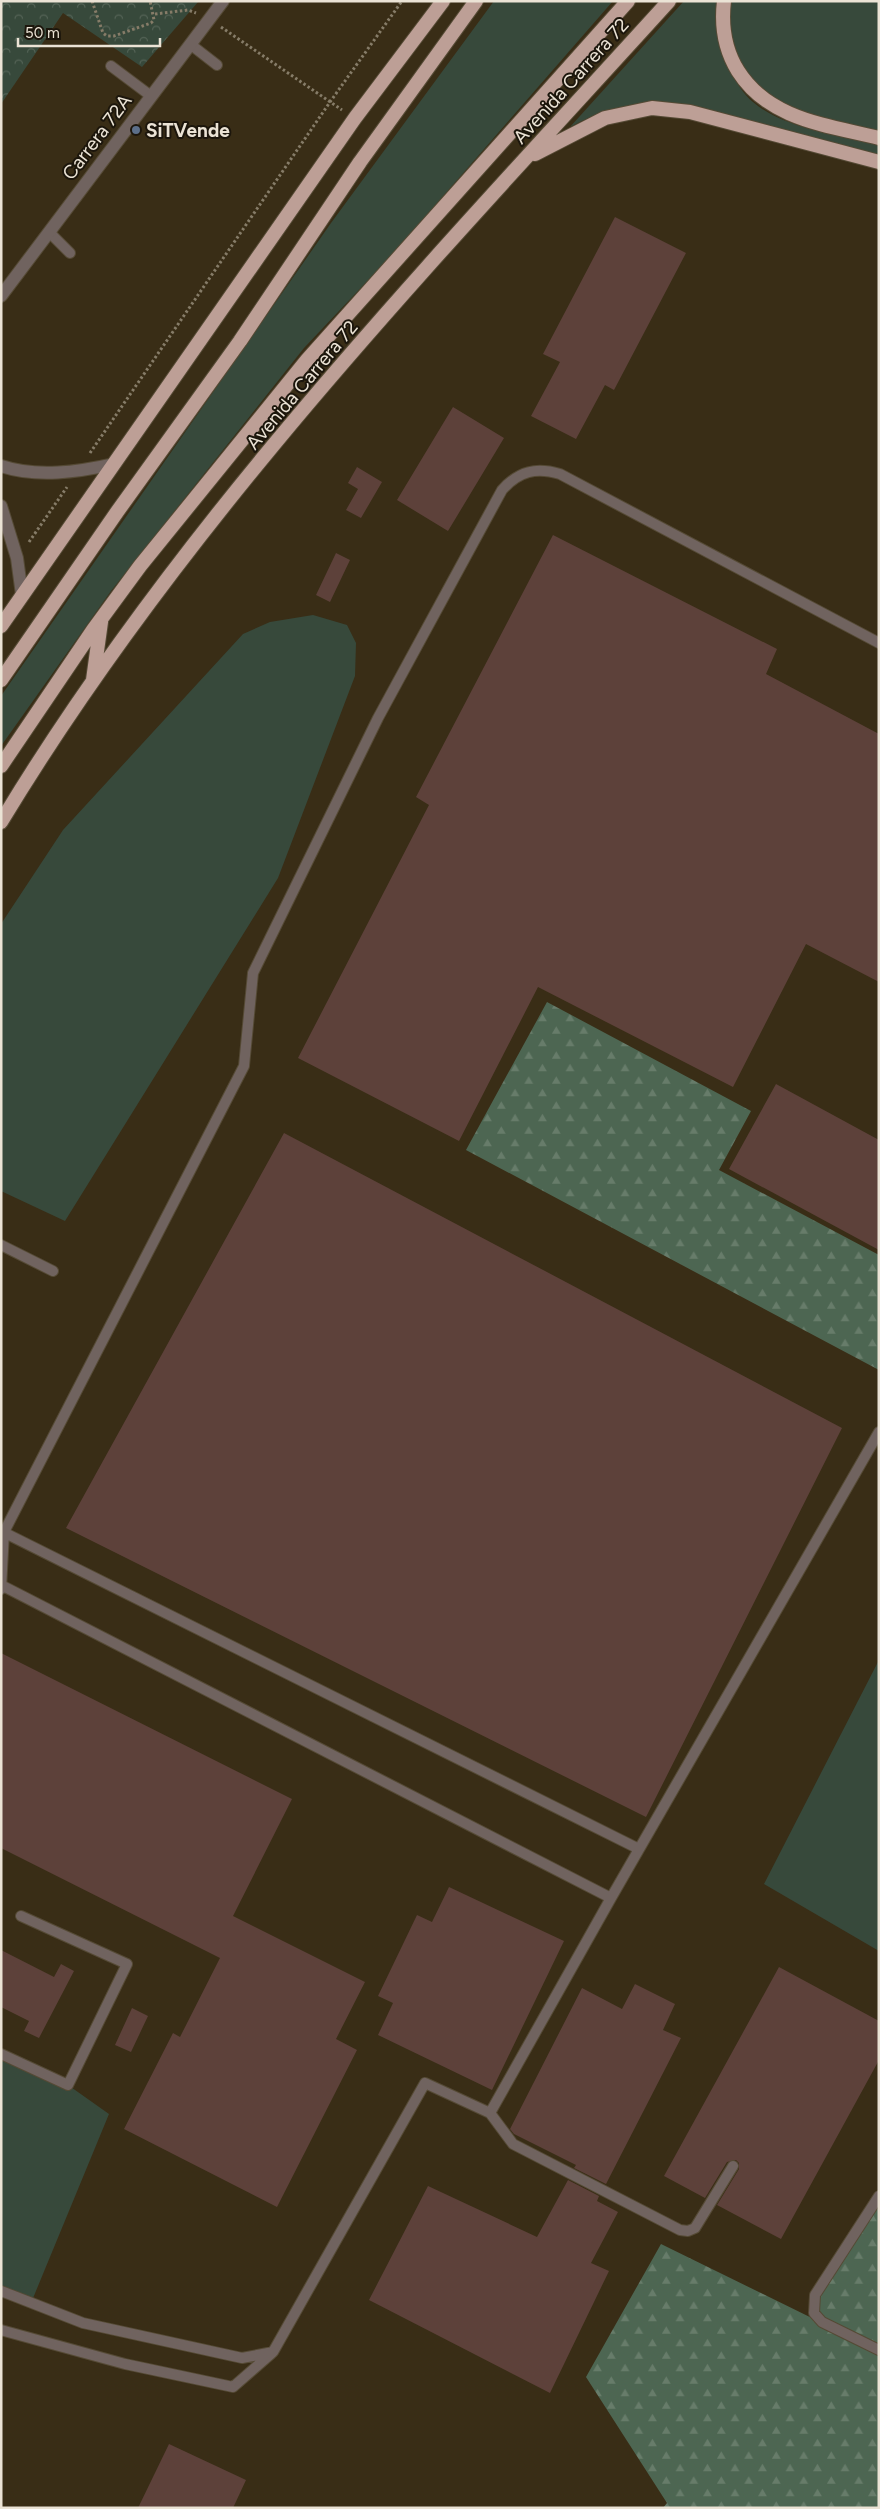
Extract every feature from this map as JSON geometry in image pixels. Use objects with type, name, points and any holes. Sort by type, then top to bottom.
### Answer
[{"type":"highway","points":[[1,626],[355,118],[442,1]]},
{"type":"highway","points":[[1,680],[117,512],[240,341],[354,170],[476,1]]},
{"type":"highway","name":"Avenida Carrera 72","points":[[1,766],[140,566],[307,360],[628,1]]},
{"type":"highway","name":"Avenida Carrera 72","points":[[1,822],[92,684],[179,565],[324,385],[669,1]]},
{"type":"highway","points":[[724,1],[725,41],[733,62],[746,84],[758,97],[774,108],[792,116],[879,138]]},
{"type":"highway","points":[[526,159],[604,118],[652,108],[690,112],[879,162]]},
{"type":"highway","points":[[92,684],[101,620]]},
{"type":"street","name":"Carrera 72A","points":[[3,290],[223,1]]},
{"type":"street","points":[[1,466],[45,472],[78,470],[114,464]]},
{"type":"street","points":[[1,506],[17,558],[22,595]]},
{"type":"lane","points":[[190,44],[217,65]]},
{"type":"lane","points":[[111,66],[152,96]]},
{"type":"lane","points":[[49,232],[70,253]]},
{"type":"lane","points":[[610,1898],[2,1586],[2,1531],[244,1066],[253,973],[378,718],[502,490],[510,481],[521,474],[533,470],[546,470],[560,474],[879,643]]},
{"type":"lane","points":[[1,1246],[52,1271]]},
{"type":"lane","points":[[490,2113],[610,1898],[879,1432]]},
{"type":"lane","points":[[2,1531],[639,1849]]},
{"type":"lane","points":[[1,2054],[68,2085],[127,1964],[21,1916]]},
{"type":"lane","points":[[1,2330],[126,2364],[233,2387],[273,2352],[425,2083],[490,2113],[513,2144],[680,2230],[695,2228],[733,2166]]},
{"type":"lane","points":[[879,2196],[815,2295],[814,2313],[822,2322],[879,2350]]},
{"type":"lane","points":[[1,2291],[93,2326],[242,2358],[273,2352]]},
{"type":"path","points":[[92,1],[103,33],[107,36],[150,23],[154,20],[155,14],[150,1]]},
{"type":"path","points":[[17,558],[330,102],[402,1]]},
{"type":"path","points":[[155,14],[188,10],[209,18],[355,118]]},
{"type":"green space","points":[[1,1],[198,2],[142,67],[63,13],[1,104]]},
{"type":"green space","points":[[494,1],[613,1],[391,256],[304,348],[111,591],[1,746],[1,696],[331,223]]},
{"type":"green space","points":[[684,1],[717,1],[717,30],[723,57],[739,86],[753,102],[780,119],[796,125],[879,145],[879,155],[700,107],[665,103],[649,103],[618,108],[586,119],[570,127]]},
{"type":"green space","points":[[731,1],[879,1],[879,131],[803,113],[779,103],[766,95],[747,72],[734,45],[730,16]]},
{"type":"green space","points":[[313,615],[347,625],[356,643],[355,676],[278,878],[65,1221],[1,1191],[1,924],[63,830],[243,634],[270,622]]},
{"type":"green space","points":[[547,1002],[751,1111],[719,1170],[879,1255],[879,1370],[466,1150]]},
{"type":"green space","points":[[879,1660],[879,1951],[764,1884]]},
{"type":"green space","points":[[1,2054],[68,2085],[109,2114],[31,2303],[1,2291]]},
{"type":"green space","points":[[879,2196],[879,2350],[822,2322],[815,2295]]},
{"type":"green space","points":[[661,2244],[879,2351],[879,2508],[663,2508],[667,2503],[586,2377]]},
{"type":"building","points":[[615,217],[686,253],[614,390],[605,385],[576,439],[531,416],[560,362],[543,354]]},
{"type":"building","points":[[453,407],[504,438],[448,531],[397,500]]},
{"type":"building","points":[[357,467],[382,482],[361,518],[346,510],[358,489],[348,483]]},
{"type":"building","points":[[553,535],[777,649],[766,674],[879,734],[879,982],[806,944],[733,1087],[538,987],[459,1141],[298,1058],[429,805],[416,797]]},
{"type":"building","points":[[336,553],[350,560],[330,602],[316,595]]},
{"type":"building","points":[[776,1084],[879,1140],[879,1250],[729,1169]]},
{"type":"building","points":[[284,1133],[842,1428],[646,1817],[66,1528]]},
{"type":"building","points":[[1,1653],[292,1799],[233,1916],[365,1982],[336,2039],[357,2050],[277,2207],[124,2129],[173,2033],[180,2037],[220,1958],[1,1848]]},
{"type":"building","points":[[449,1887],[564,1941],[492,2090],[378,2035],[393,2003],[378,1996],[417,1915],[432,1922]]},
{"type":"building","points":[[1,1950],[54,1977],[61,1964],[74,1971],[39,2038],[24,2031],[29,2021],[1,2007]]},
{"type":"building","points":[[779,1967],[879,2021],[879,2060],[781,2239],[717,2205],[739,2169],[739,2163],[736,2160],[727,2162],[705,2198],[664,2176]]},
{"type":"building","points":[[635,1984],[675,2004],[663,2030],[681,2038],[606,2184],[574,2168],[576,2165],[514,2134],[510,2129],[582,1988],[622,2009]]},
{"type":"building","points":[[132,2008],[148,2016],[131,2052],[115,2045]]},
{"type":"building","points":[[568,2180],[599,2196],[597,2201],[618,2212],[591,2263],[609,2271],[550,2393],[369,2300],[428,2186],[537,2237]]},
{"type":"building","points":[[169,2444],[246,2480],[233,2508],[138,2508]]},
{"type":"place","name":"SiTVende","points":[[136,130]]}]
